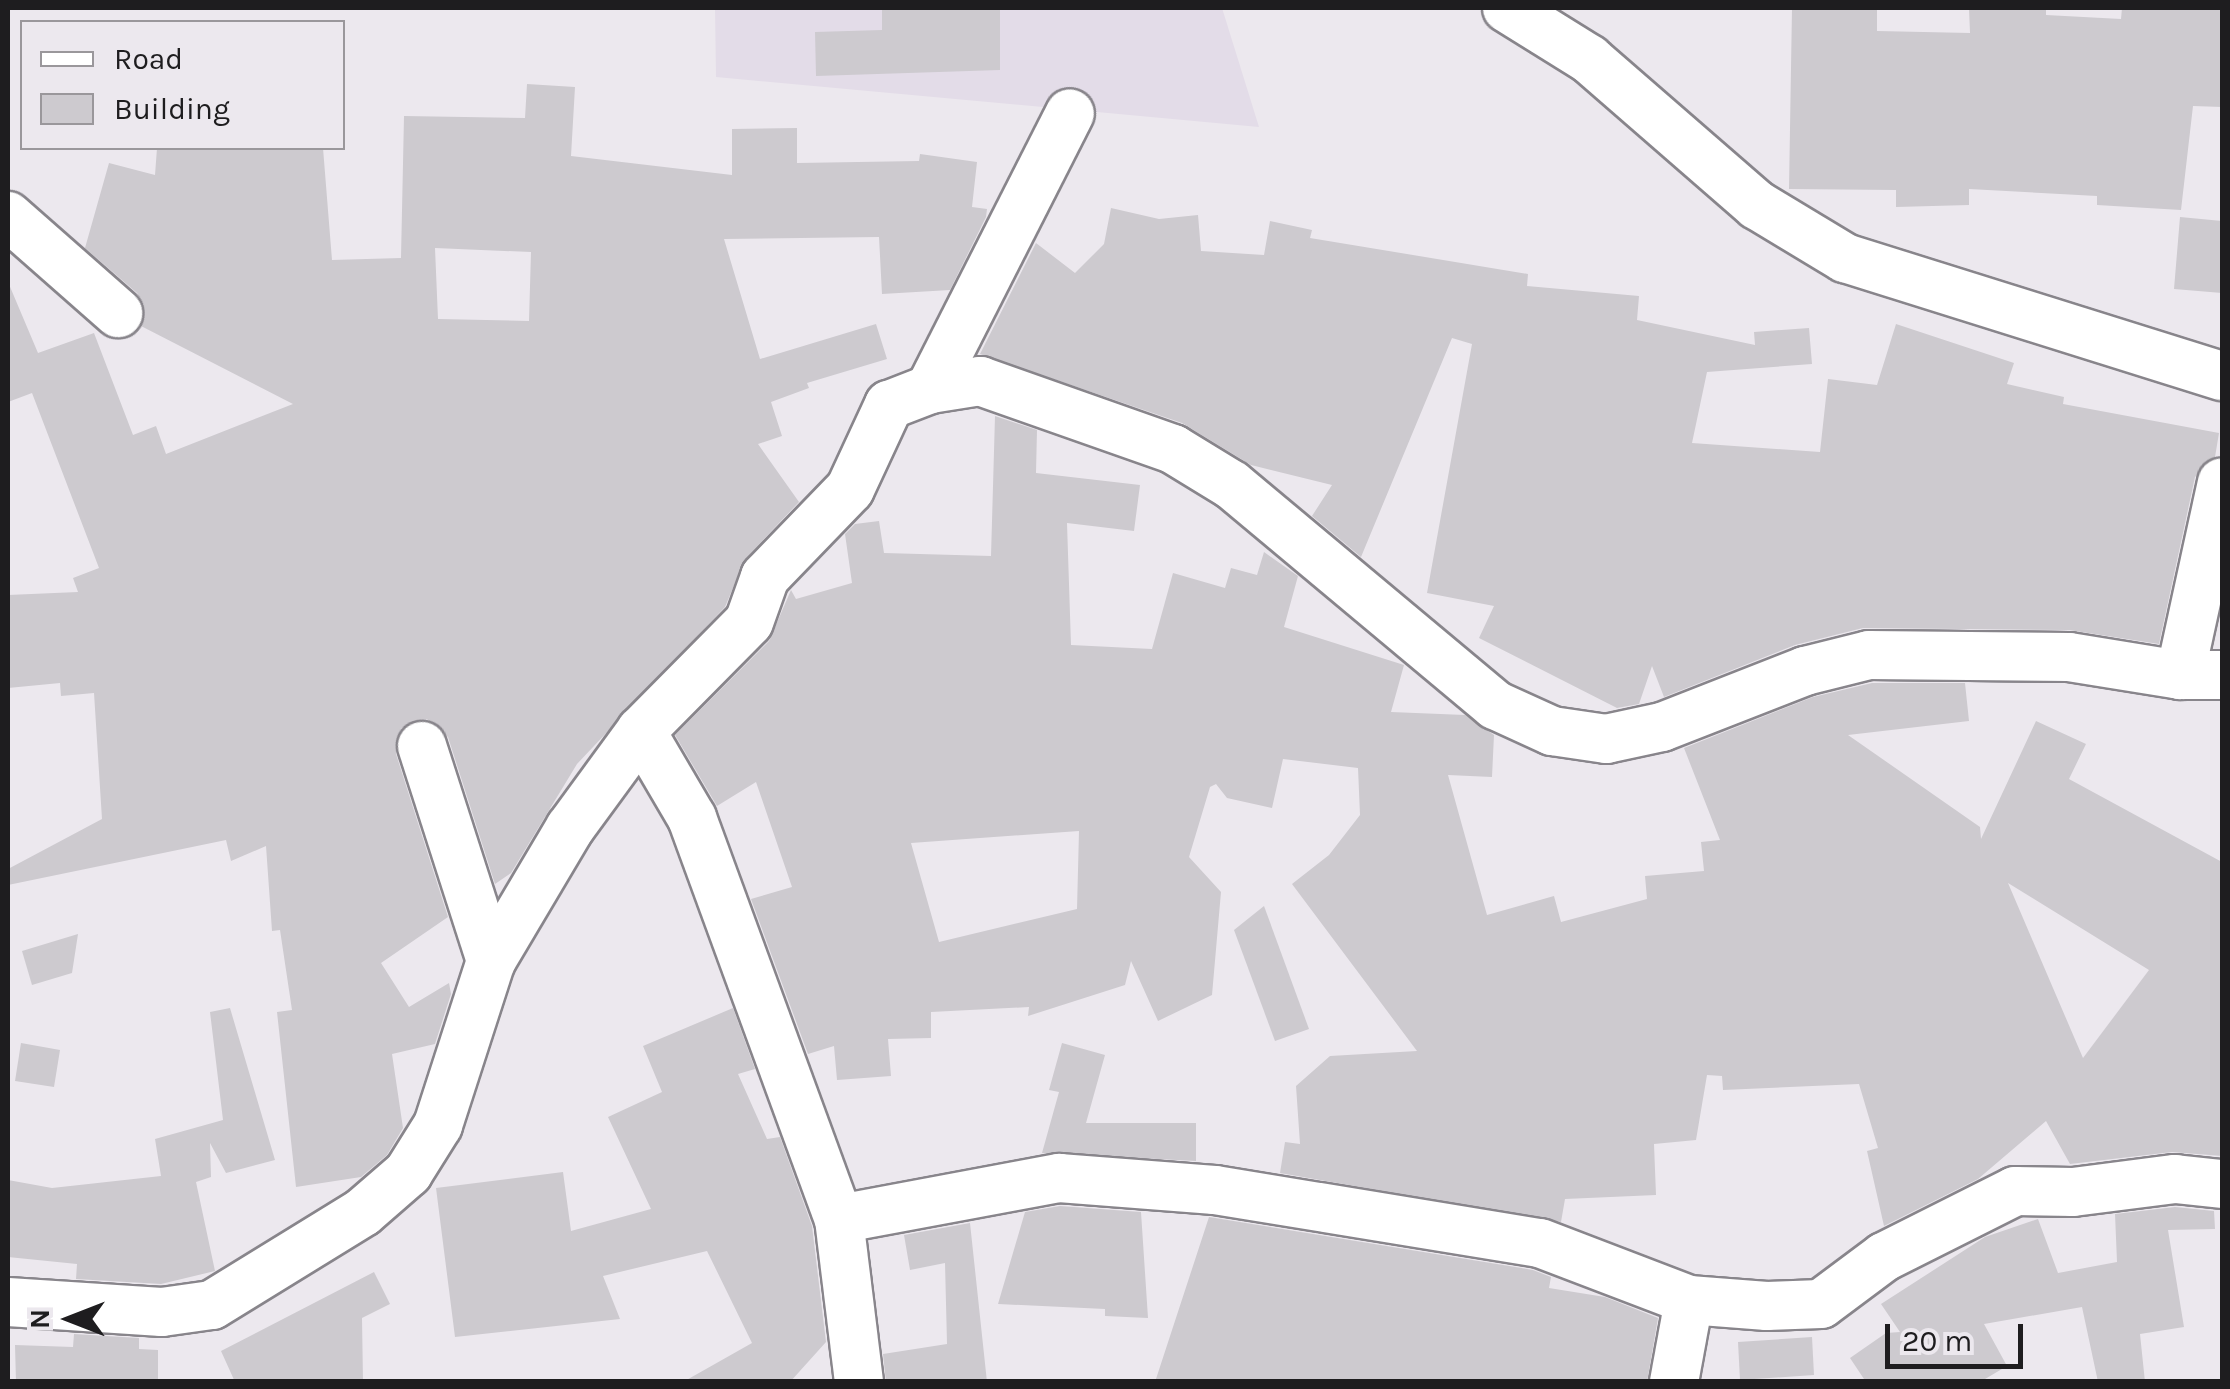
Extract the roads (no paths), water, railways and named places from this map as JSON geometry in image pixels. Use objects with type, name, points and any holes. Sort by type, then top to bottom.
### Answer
[{"type":"street","points":[[1507,8],[1589,59],[1757,204],[1845,258],[2222,376]]},
{"type":"street","points":[[930,389],[1070,113]]},
{"type":"street","points":[[8,216],[118,313]]},
{"type":"street","points":[[8,1302],[162,1312],[212,1305],[363,1212],[408,1173],[438,1124],[491,961],[570,828],[642,731],[749,622],[766,577],[850,490],[890,404],[930,389],[980,381],[1172,449],[1232,485],[1496,705],[1552,731],[1606,739],[1662,727],[1806,670],[1869,655],[2069,657],[2201,675],[2222,483]]},
{"type":"street","points":[[642,731],[692,818],[839,1219],[860,1382]]},
{"type":"street","points":[[422,746],[491,961]]},
{"type":"street","points":[[839,1219],[1058,1178],[1216,1190],[1540,1244],[1689,1300],[1821,1304],[1884,1257],[2015,1191],[2073,1192],[2175,1179],[2222,1184]]},
{"type":"street","points":[[1674,1382],[1689,1300]]}]
